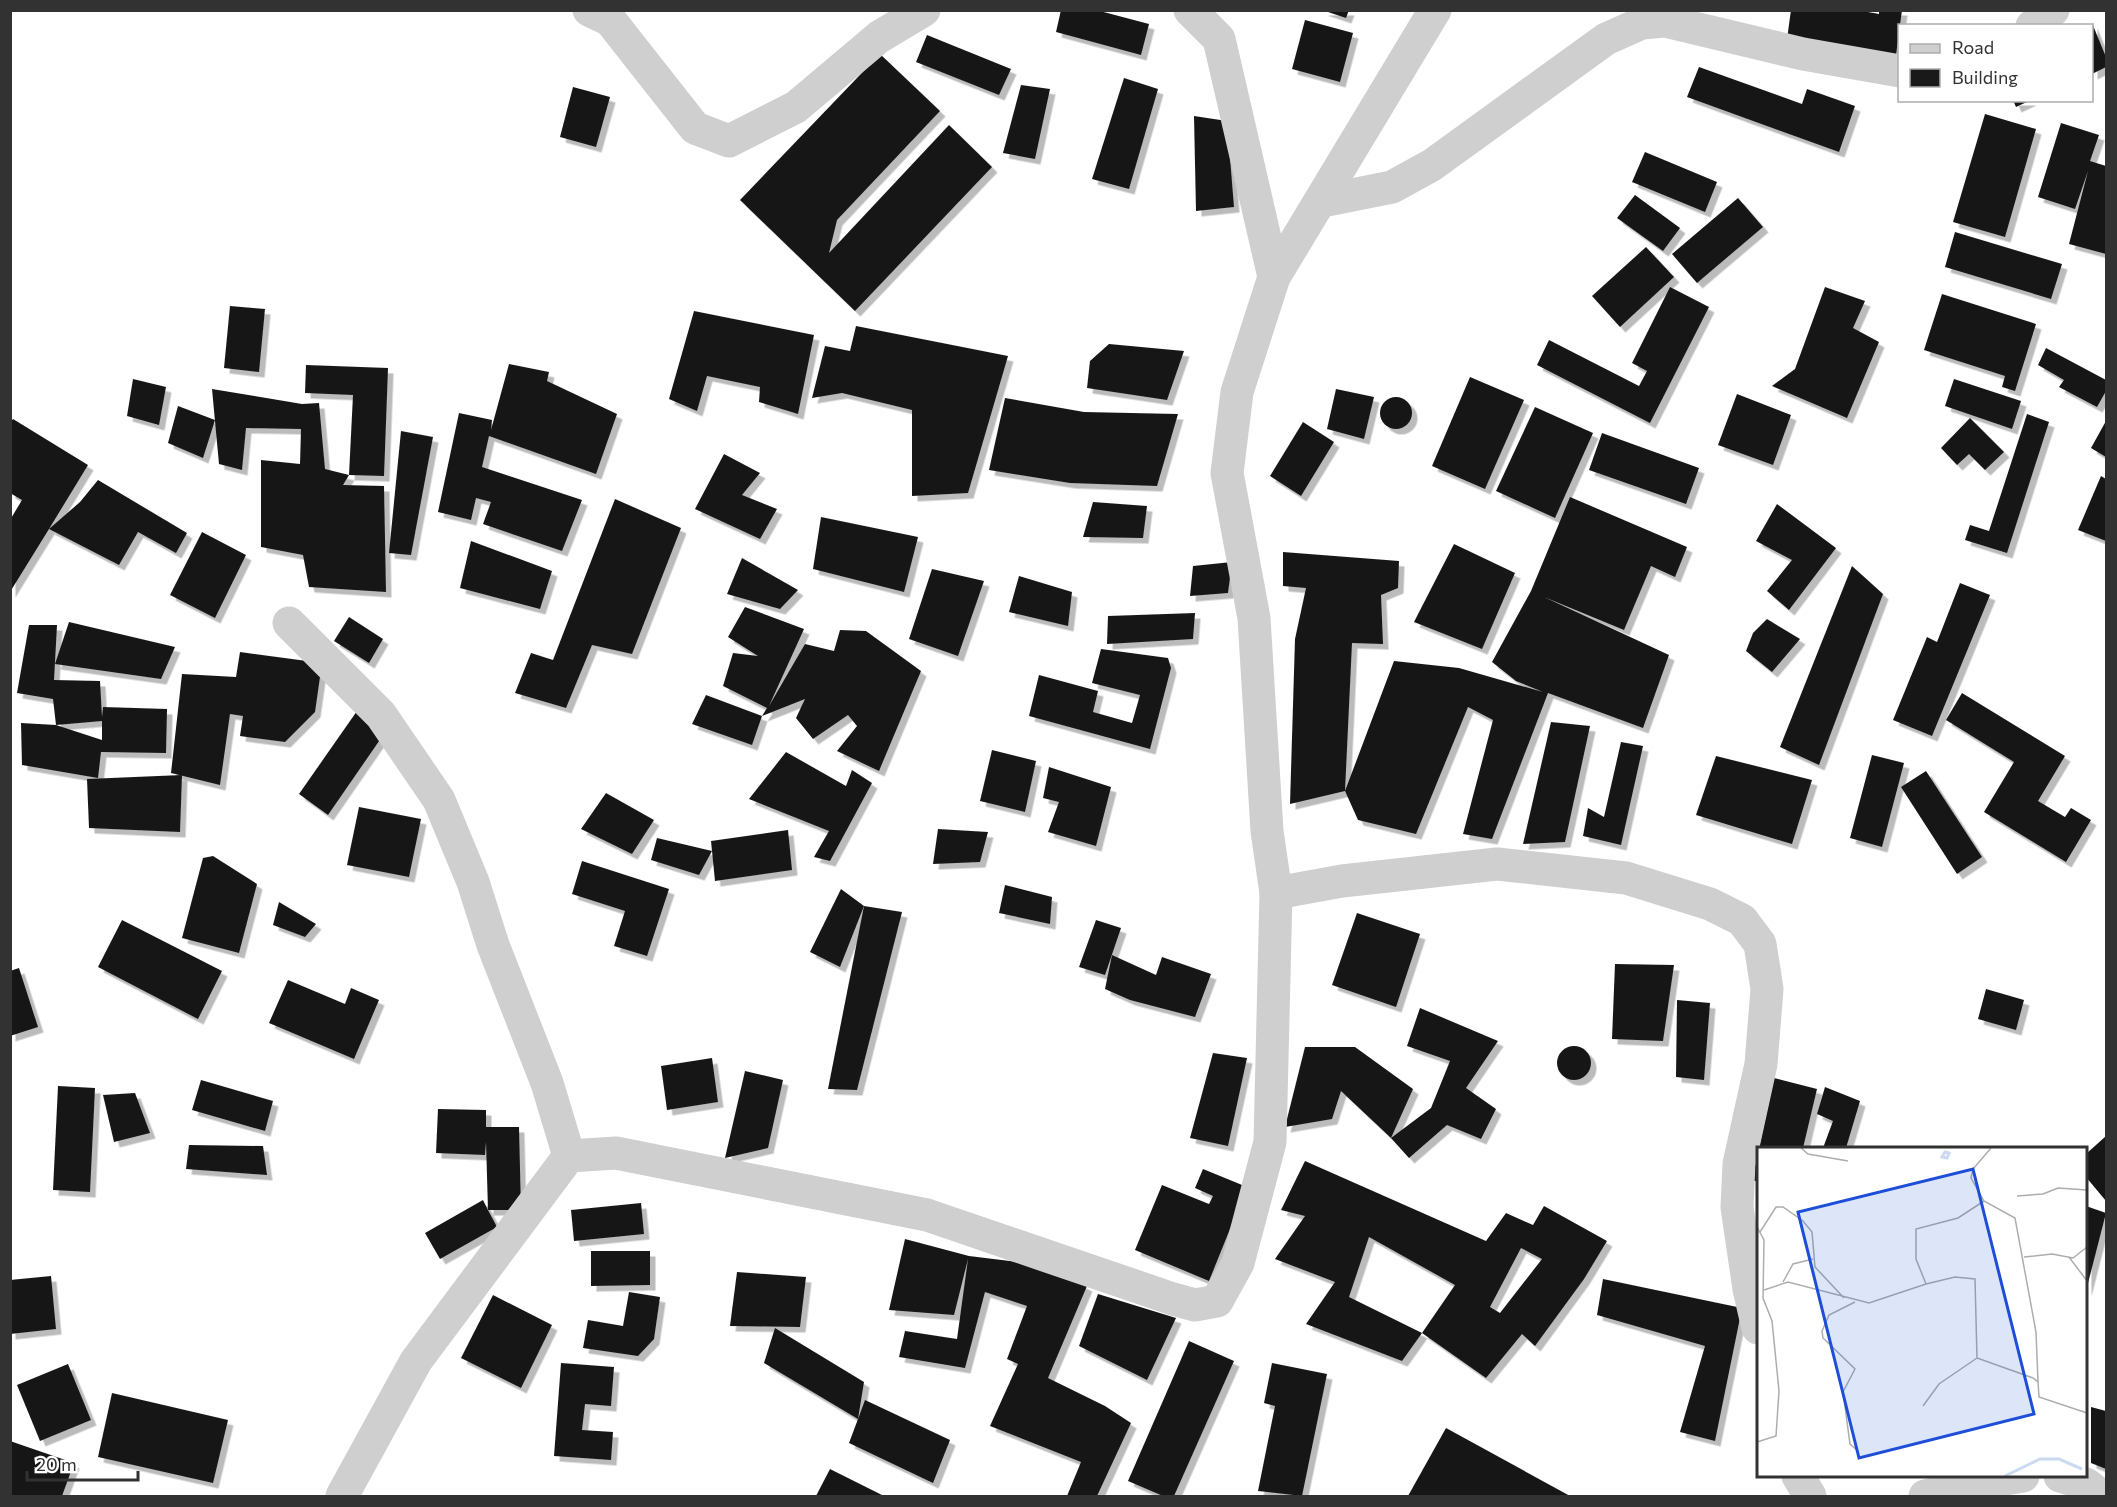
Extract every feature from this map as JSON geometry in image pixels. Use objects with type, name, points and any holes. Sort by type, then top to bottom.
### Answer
[{"type":"street","points":[[589,10],[610,20],[695,128],[729,141],[796,107],[879,37],[924,10]]},
{"type":"street","points":[[1190,10],[1219,39],[1274,277]]},
{"type":"street","points":[[569,1156],[616,1154],[927,1215],[1173,1299],[1195,1305],[1217,1301],[1238,1263],[1270,1142],[1276,893],[1267,831],[1254,618],[1227,473],[1237,392],[1274,277],[1322,201],[1435,10]]},
{"type":"street","points":[[2035,24],[2053,10]]},
{"type":"street","points":[[1322,201],[1392,187],[1432,165],[1606,39],[1642,23],[1710,20],[1803,54],[1898,71]]},
{"type":"street","points":[[288,623],[381,715],[439,800],[473,882],[493,945],[547,1083],[569,1156]]},
{"type":"street","points":[[1276,893],[1342,881],[1497,864],[1626,878],[1710,904],[1742,920],[1760,944],[1767,989],[1761,1064],[1739,1164],[1737,1207],[1749,1289],[1757,1324]]},
{"type":"street","points":[[342,1497],[416,1361],[569,1156]]},
{"type":"street","points":[[1799,1477],[1810,1497]]},
{"type":"street","points":[[1925,1497],[2019,1477]]},
{"type":"street","points":[[2063,1477],[2086,1484],[2101,1497]]},
{"type":"building","points":[[1061,10],[1096,10],[1149,24],[1141,55],[1056,32]]},
{"type":"building","points":[[1322,10],[1349,10],[1346,18]]},
{"type":"building","points":[[1791,10],[1857,10],[1879,14],[1879,10],[1902,10],[1900,24],[1898,24],[1896,55],[1787,39]]},
{"type":"building","points":[[1305,20],[1353,33],[1340,82],[1292,69]]},
{"type":"building","points":[[2093,25],[2106,57],[2106,67],[2093,74]]},
{"type":"building","points":[[927,35],[1011,69],[999,95],[916,62]]},
{"type":"building","points":[[880,54],[940,111],[837,220],[829,253],[949,125],[992,167],[855,311],[740,200]]},
{"type":"building","points":[[1699,67],[1802,104],[1807,89],[1855,106],[1839,152],[1687,97]]},
{"type":"building","points":[[1124,78],[1158,89],[1129,189],[1092,179]]},
{"type":"building","points":[[1021,85],[1050,89],[1035,159],[1003,153]]},
{"type":"building","points":[[573,87],[610,97],[596,147],[560,137]]},
{"type":"building","points":[[2014,102],[2027,102],[2016,107]]},
{"type":"building","points":[[1985,114],[2036,129],[2005,237],[1953,222]]},
{"type":"building","points":[[1194,116],[1227,121],[1234,207],[1196,211]]},
{"type":"building","points":[[2061,123],[2099,135],[2090,161],[2106,166],[2106,254],[2069,244],[2088,171],[2075,209],[2038,197]]},
{"type":"building","points":[[1645,152],[1717,182],[1705,212],[1632,182]]},
{"type":"building","points":[[1635,195],[1680,228],[1663,251],[1617,218]]},
{"type":"building","points":[[1738,198],[1763,227],[1697,283],[1672,254]]},
{"type":"building","points":[[1955,232],[2062,264],[2051,299],[1945,267]]},
{"type":"building","points":[[1646,247],[1674,277],[1620,327],[1592,296]]},
{"type":"building","points":[[1670,287],[1709,307],[1650,423],[1537,365],[1549,340],[1639,386],[1647,371],[1632,363]]},
{"type":"building","points":[[1825,287],[1865,301],[1853,328],[1879,342],[1847,418],[1772,386],[1795,369]]},
{"type":"building","points":[[1942,294],[2036,324],[2015,391],[2002,387],[2005,376],[1924,350]]},
{"type":"building","points":[[230,306],[265,309],[259,372],[224,368]]},
{"type":"building","points":[[694,311],[814,335],[798,414],[759,402],[760,387],[707,376],[697,411],[669,399]]},
{"type":"building","points":[[856,326],[1008,356],[968,493],[912,496],[912,410],[842,393],[812,398],[825,346],[850,351]]},
{"type":"building","points":[[1109,344],[1184,351],[1167,400],[1087,388],[1090,361]]},
{"type":"building","points":[[2046,348],[2106,380],[2106,391],[2097,407],[2059,387],[2064,380],[2038,365]]},
{"type":"building","points":[[509,364],[549,372],[547,381],[617,414],[596,474],[489,436],[482,467],[582,500],[562,551],[483,524],[491,502],[476,498],[471,520],[438,512],[459,413],[492,420],[491,430]]},
{"type":"building","points":[[306,365],[388,368],[384,476],[349,475],[353,395],[305,393]]},
{"type":"building","points":[[1470,377],[1524,400],[1485,489],[1432,466]]},
{"type":"building","points":[[133,379],[166,387],[159,425],[127,416]]},
{"type":"building","points":[[1954,379],[2021,401],[2012,429],[1945,406]]},
{"type":"building","points":[[212,389],[302,404],[319,403],[325,469],[349,475],[343,485],[384,486],[386,592],[309,587],[303,555],[261,547],[261,460],[300,464],[301,429],[246,428],[242,470],[219,464]]},
{"type":"building","points":[[1336,389],[1374,397],[1364,439],[1327,429]]},
{"type":"building","points":[[1737,394],[1791,415],[1773,465],[1718,445]]},
{"type":"building","points":[[1396,397],[1407,402],[1412,413],[1407,424],[1396,429],[1385,424],[1380,413],[1385,402]]},
{"type":"building","points":[[1005,398],[1084,412],[1178,414],[1157,486],[1070,483],[989,470]]},
{"type":"building","points":[[178,406],[215,420],[203,458],[168,443]]},
{"type":"building","points":[[1535,407],[1593,433],[1555,518],[1496,491]]},
{"type":"building","points":[[2027,414],[2049,422],[2007,553],[1965,540],[1970,525],[1989,531]]},
{"type":"building","points":[[1970,418],[2004,452],[1985,470],[1969,454],[1957,465],[1941,448]]},
{"type":"building","points":[[13,419],[88,465],[10,592],[10,520],[22,500],[10,493],[10,423]]},
{"type":"building","points":[[2106,421],[2106,457],[2091,448]]},
{"type":"building","points":[[1303,422],[1334,442],[1301,496],[1270,476]]},
{"type":"building","points":[[401,431],[433,437],[411,555],[389,553]]},
{"type":"building","points":[[1602,433],[1699,468],[1686,504],[1589,470]]},
{"type":"building","points":[[724,454],[760,473],[742,495],[777,509],[760,539],[695,509]]},
{"type":"building","points":[[2101,476],[2106,479],[2106,541],[2078,530]]},
{"type":"building","points":[[98,480],[187,533],[176,553],[138,532],[119,565],[49,529],[80,502]]},
{"type":"building","points":[[1570,497],[1687,547],[1675,577],[1651,566],[1624,630],[1544,597],[1669,655],[1643,728],[1548,693],[1492,839],[1463,834],[1493,720],[1468,707],[1416,834],[1358,820],[1345,791],[1394,661],[1459,668],[1543,692],[1516,681],[1492,662],[1531,591]]},
{"type":"building","points":[[615,499],[681,528],[632,654],[592,645],[566,708],[515,693],[531,653],[553,660]]},
{"type":"building","points":[[1093,502],[1147,506],[1143,538],[1083,537]]},
{"type":"building","points":[[1777,504],[1836,548],[1789,610],[1767,591],[1792,560],[1756,541]]},
{"type":"building","points":[[821,517],[918,537],[904,592],[813,569]]},
{"type":"building","points":[[202,532],[246,555],[215,618],[170,595]]},
{"type":"building","points":[[471,541],[552,571],[540,609],[460,588]]},
{"type":"building","points":[[1454,544],[1515,573],[1482,649],[1414,622]]},
{"type":"building","points":[[1283,552],[1399,561],[1398,588],[1381,595],[1383,644],[1352,643],[1345,791],[1290,804],[1295,639],[1306,588],[1283,586]]},
{"type":"building","points":[[742,558],[798,590],[780,609],[727,594]]},
{"type":"building","points":[[1232,562],[1228,593],[1190,596],[1193,566]]},
{"type":"building","points":[[1852,566],[1883,594],[1819,765],[1780,747]]},
{"type":"building","points":[[932,569],[984,581],[958,656],[909,639]]},
{"type":"building","points":[[1019,576],[1072,592],[1068,626],[1009,612]]},
{"type":"building","points":[[1960,583],[1990,595],[1932,736],[1893,720],[1927,637],[1937,642]]},
{"type":"building","points":[[745,607],[804,629],[769,706],[805,644],[834,651],[840,630],[866,631],[921,671],[879,771],[837,751],[857,726],[848,715],[813,739],[796,718],[805,699],[762,716],[767,708],[723,686],[733,653],[758,656],[728,637]]},
{"type":"building","points":[[1195,613],[1193,639],[1107,644],[1108,616]]},
{"type":"building","points":[[349,617],[383,639],[369,663],[334,641]]},
{"type":"building","points":[[1767,619],[1800,639],[1772,672],[1746,651],[1753,633]]},
{"type":"building","points":[[69,622],[175,647],[161,679],[55,664]]},
{"type":"building","points":[[29,625],[57,625],[54,680],[100,681],[102,717],[103,707],[167,709],[166,753],[101,752],[98,778],[22,765],[21,723],[56,725],[53,699],[17,693]],"holes":[[[102,721],[102,740],[56,725]]]},
{"type":"building","points":[[1101,649],[1168,658],[1171,668],[1150,749],[1029,716],[1039,675],[1098,691],[1093,712],[1132,723],[1140,695],[1092,683]]},
{"type":"building","points":[[240,652],[322,663],[315,712],[285,742],[240,736],[243,716],[230,714],[220,785],[171,773],[182,674],[236,677]]},
{"type":"building","points":[[1962,693],[2065,756],[2038,801],[2065,817],[2071,808],[2091,820],[2066,862],[1984,812],[2014,762],[1946,720]]},
{"type":"building","points":[[706,695],[762,716],[752,745],[692,724]]},
{"type":"building","points":[[357,711],[386,731],[328,815],[299,794]]},
{"type":"building","points":[[1551,722],[1590,726],[1565,842],[1523,844]]},
{"type":"building","points":[[1621,742],[1643,746],[1621,845],[1583,836],[1588,808],[1604,817]]},
{"type":"building","points":[[992,750],[1036,761],[1025,812],[980,801]]},
{"type":"building","points":[[786,752],[846,786],[852,770],[872,783],[830,861],[814,857],[829,831],[749,799]]},
{"type":"building","points":[[1872,755],[1904,763],[1882,847],[1850,838]]},
{"type":"building","points":[[1716,756],[1812,780],[1792,844],[1696,815]]},
{"type":"building","points":[[1049,767],[1111,787],[1096,846],[1048,832],[1059,802],[1043,798]]},
{"type":"building","points":[[1926,771],[1982,857],[1957,874],[1901,787]]},
{"type":"building","points":[[182,775],[180,832],[89,828],[87,779]]},
{"type":"building","points":[[606,793],[654,820],[632,854],[581,829]]},
{"type":"building","points":[[359,807],[421,819],[409,877],[347,865]]},
{"type":"building","points":[[938,829],[988,832],[980,862],[933,864]]},
{"type":"building","points":[[788,830],[792,870],[715,881],[711,841]]},
{"type":"building","points":[[657,838],[712,851],[699,875],[651,860]]},
{"type":"building","points":[[213,856],[257,884],[239,953],[182,938],[203,858]]},
{"type":"building","points":[[582,861],[669,889],[647,956],[614,946],[625,911],[572,894]]},
{"type":"building","points":[[1005,885],[1052,897],[1050,924],[999,913]]},
{"type":"building","points":[[841,889],[864,906],[840,967],[810,952]]},
{"type":"building","points":[[279,902],[316,924],[305,937],[273,925]]},
{"type":"building","points":[[864,906],[902,912],[857,1090],[828,1089]]},
{"type":"building","points":[[1357,913],[1420,934],[1396,1007],[1332,985]]},
{"type":"building","points":[[122,920],[222,971],[198,1019],[98,967]]},
{"type":"building","points":[[1096,920],[1121,928],[1105,975],[1079,967]]},
{"type":"building","points":[[1112,955],[1156,975],[1162,957],[1211,974],[1195,1017],[1130,1000],[1105,989]]},
{"type":"building","points":[[1615,964],[1674,965],[1663,1041],[1612,1039]]},
{"type":"building","points":[[19,968],[38,1027],[10,1036],[10,971]]},
{"type":"building","points":[[288,980],[345,1004],[351,988],[379,1000],[354,1059],[269,1023]]},
{"type":"building","points":[[1986,989],[2024,1000],[2016,1030],[1978,1019]]},
{"type":"building","points":[[1677,1000],[1710,1003],[1704,1080],[1676,1077]]},
{"type":"building","points":[[1420,1008],[1498,1041],[1466,1088],[1496,1109],[1481,1139],[1447,1125],[1409,1158],[1391,1138],[1431,1108],[1450,1061],[1407,1046]]},
{"type":"building","points":[[1574,1046],[1586,1051],[1591,1063],[1586,1075],[1574,1080],[1562,1075],[1557,1063],[1562,1051]]},
{"type":"building","points":[[1305,1047],[1355,1047],[1413,1089],[1391,1138],[1341,1091],[1332,1119],[1285,1127]]},
{"type":"building","points":[[1213,1053],[1247,1058],[1228,1146],[1190,1138]]},
{"type":"building","points":[[712,1058],[718,1102],[667,1110],[661,1066]]},
{"type":"building","points":[[745,1071],[783,1080],[768,1148],[725,1158]]},
{"type":"building","points":[[1774,1078],[1817,1089],[1803,1147],[1759,1147]]},
{"type":"building","points":[[201,1080],[273,1101],[265,1131],[192,1110]]},
{"type":"building","points":[[58,1086],[95,1088],[90,1192],[53,1190]]},
{"type":"building","points":[[1825,1087],[1860,1101],[1846,1147],[1823,1147],[1833,1121],[1817,1114]]},
{"type":"building","points":[[135,1093],[150,1133],[114,1142],[103,1095]]},
{"type":"building","points":[[438,1109],[486,1110],[486,1127],[519,1127],[521,1210],[488,1210],[486,1142],[485,1155],[436,1153]]},
{"type":"building","points":[[2106,1136],[2106,1201],[2087,1178],[2087,1153]]},
{"type":"building","points":[[189,1145],[263,1146],[267,1175],[186,1169]]},
{"type":"building","points":[[1757,1158],[1757,1181],[1751,1181]]},
{"type":"building","points":[[1305,1161],[1486,1241],[1506,1213],[1533,1225],[1544,1206],[1607,1241],[1584,1279],[1535,1346],[1522,1334],[1486,1378],[1422,1333],[1402,1361],[1306,1324],[1335,1282],[1275,1259],[1305,1216],[1281,1210]],"holes":[[[1369,1237],[1455,1285],[1422,1333],[1349,1297]],[[1521,1248],[1542,1259],[1500,1313],[1490,1307]]]},
{"type":"building","points":[[1203,1169],[1247,1187],[1209,1281],[1135,1250],[1162,1185],[1209,1204],[1213,1196],[1195,1188]]},
{"type":"building","points":[[483,1200],[497,1227],[440,1259],[425,1233]]},
{"type":"building","points":[[641,1203],[644,1234],[574,1241],[571,1210]]},
{"type":"building","points":[[2087,1206],[2106,1213],[2087,1287]]},
{"type":"building","points":[[905,1239],[969,1256],[1042,1265],[1087,1286],[1048,1378],[1105,1406],[1131,1423],[1097,1496],[1067,1496],[1081,1462],[990,1426],[1018,1364],[1007,1359],[1027,1306],[985,1292],[965,1368],[899,1357],[905,1331],[957,1339],[968,1259],[954,1315],[889,1310]]},
{"type":"building","points":[[591,1251],[650,1251],[650,1285],[591,1286]]},
{"type":"building","points":[[737,1272],[806,1277],[800,1327],[730,1326]]},
{"type":"building","points":[[51,1276],[56,1329],[10,1334],[10,1280]]},
{"type":"building","points":[[1603,1279],[1742,1308],[1715,1441],[1680,1432],[1705,1346],[1597,1315]]},
{"type":"building","points":[[629,1292],[660,1297],[654,1339],[638,1356],[583,1348],[588,1320],[623,1326]]},
{"type":"building","points":[[1098,1294],[1176,1318],[1147,1380],[1079,1346]]},
{"type":"building","points":[[493,1295],[552,1325],[521,1388],[461,1358]]},
{"type":"building","points":[[775,1328],[864,1382],[858,1419],[764,1363]]},
{"type":"building","points":[[1189,1341],[1234,1361],[1174,1496],[1163,1496],[1128,1481]]},
{"type":"building","points":[[561,1363],[614,1367],[611,1406],[585,1404],[582,1430],[613,1432],[611,1460],[554,1456]]},
{"type":"building","points":[[1272,1363],[1327,1374],[1302,1496],[1258,1491],[1275,1406],[1264,1403]]},
{"type":"building","points":[[68,1364],[91,1420],[40,1441],[17,1385]]},
{"type":"building","points":[[112,1393],[228,1420],[213,1483],[98,1457]]},
{"type":"building","points":[[865,1400],[950,1440],[933,1483],[849,1443]]},
{"type":"building","points":[[2091,1407],[2106,1411],[2106,1469],[2091,1463]]},
{"type":"building","points":[[1446,1428],[1570,1496],[1408,1496]]},
{"type":"building","points":[[10,1441],[74,1463],[62,1496],[10,1496]]},
{"type":"building","points":[[830,1469],[884,1496],[816,1496]]}]
